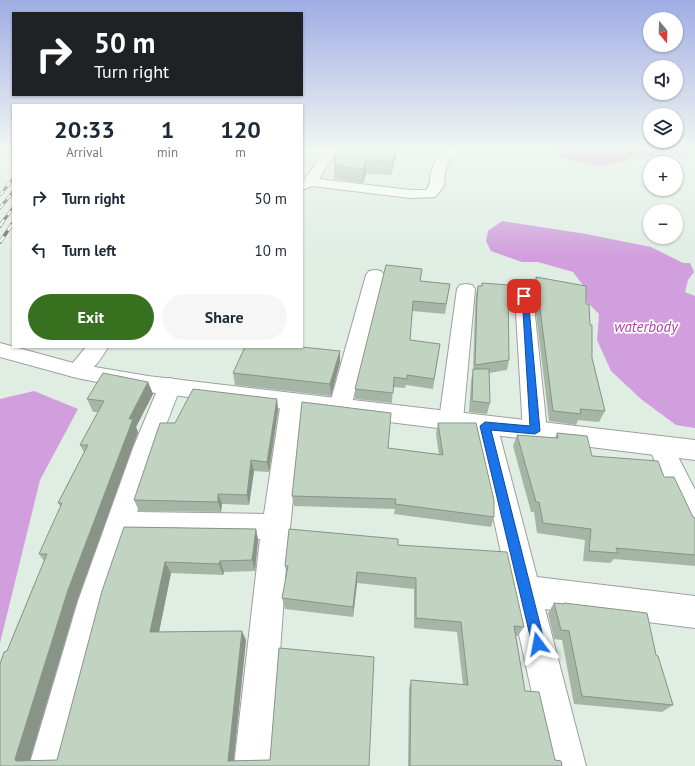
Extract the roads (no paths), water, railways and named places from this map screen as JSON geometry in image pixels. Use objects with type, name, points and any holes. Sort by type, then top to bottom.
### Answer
[{"type":"street","points":[[314,185],[410,194],[430,194],[437,185]]},
{"type":"street","points":[[340,407],[375,275]]},
{"type":"street","points":[[450,420],[466,289]]},
{"type":"street","points":[[524,296],[535,431]]},
{"type":"street","points":[[77,371],[97,348]]},
{"type":"street","points":[[0,350],[77,371],[170,386],[450,420],[485,426],[695,450]]},
{"type":"street","points":[[48,766],[93,601],[146,448],[170,386]]},
{"type":"street","points":[[253,766],[276,527],[292,401]]},
{"type":"street","points":[[485,426],[567,766]]},
{"type":"street","points":[[660,446],[695,518]]},
{"type":"street","points":[[119,524],[276,527]]},
{"type":"street","points":[[525,591],[695,612]]},
{"type":"water","name":"waterbody","points":[[502,221],[586,234],[651,247],[683,263],[690,263],[694,272],[688,280],[685,292],[695,296],[695,428],[676,425],[641,399],[611,371],[597,340],[599,314],[585,300],[586,289],[573,272],[538,262],[522,262],[491,251],[486,241],[488,231]]},
{"type":"water","points":[[34,391],[78,409],[40,480],[0,643],[0,399]]},
{"type":"railway","points":[[0,195],[8,185]]},
{"type":"railway","points":[[0,208],[12,193]]},
{"type":"railway","points":[[1,224],[12,209]]},
{"type":"railway","points":[[0,242],[12,224]]}]
